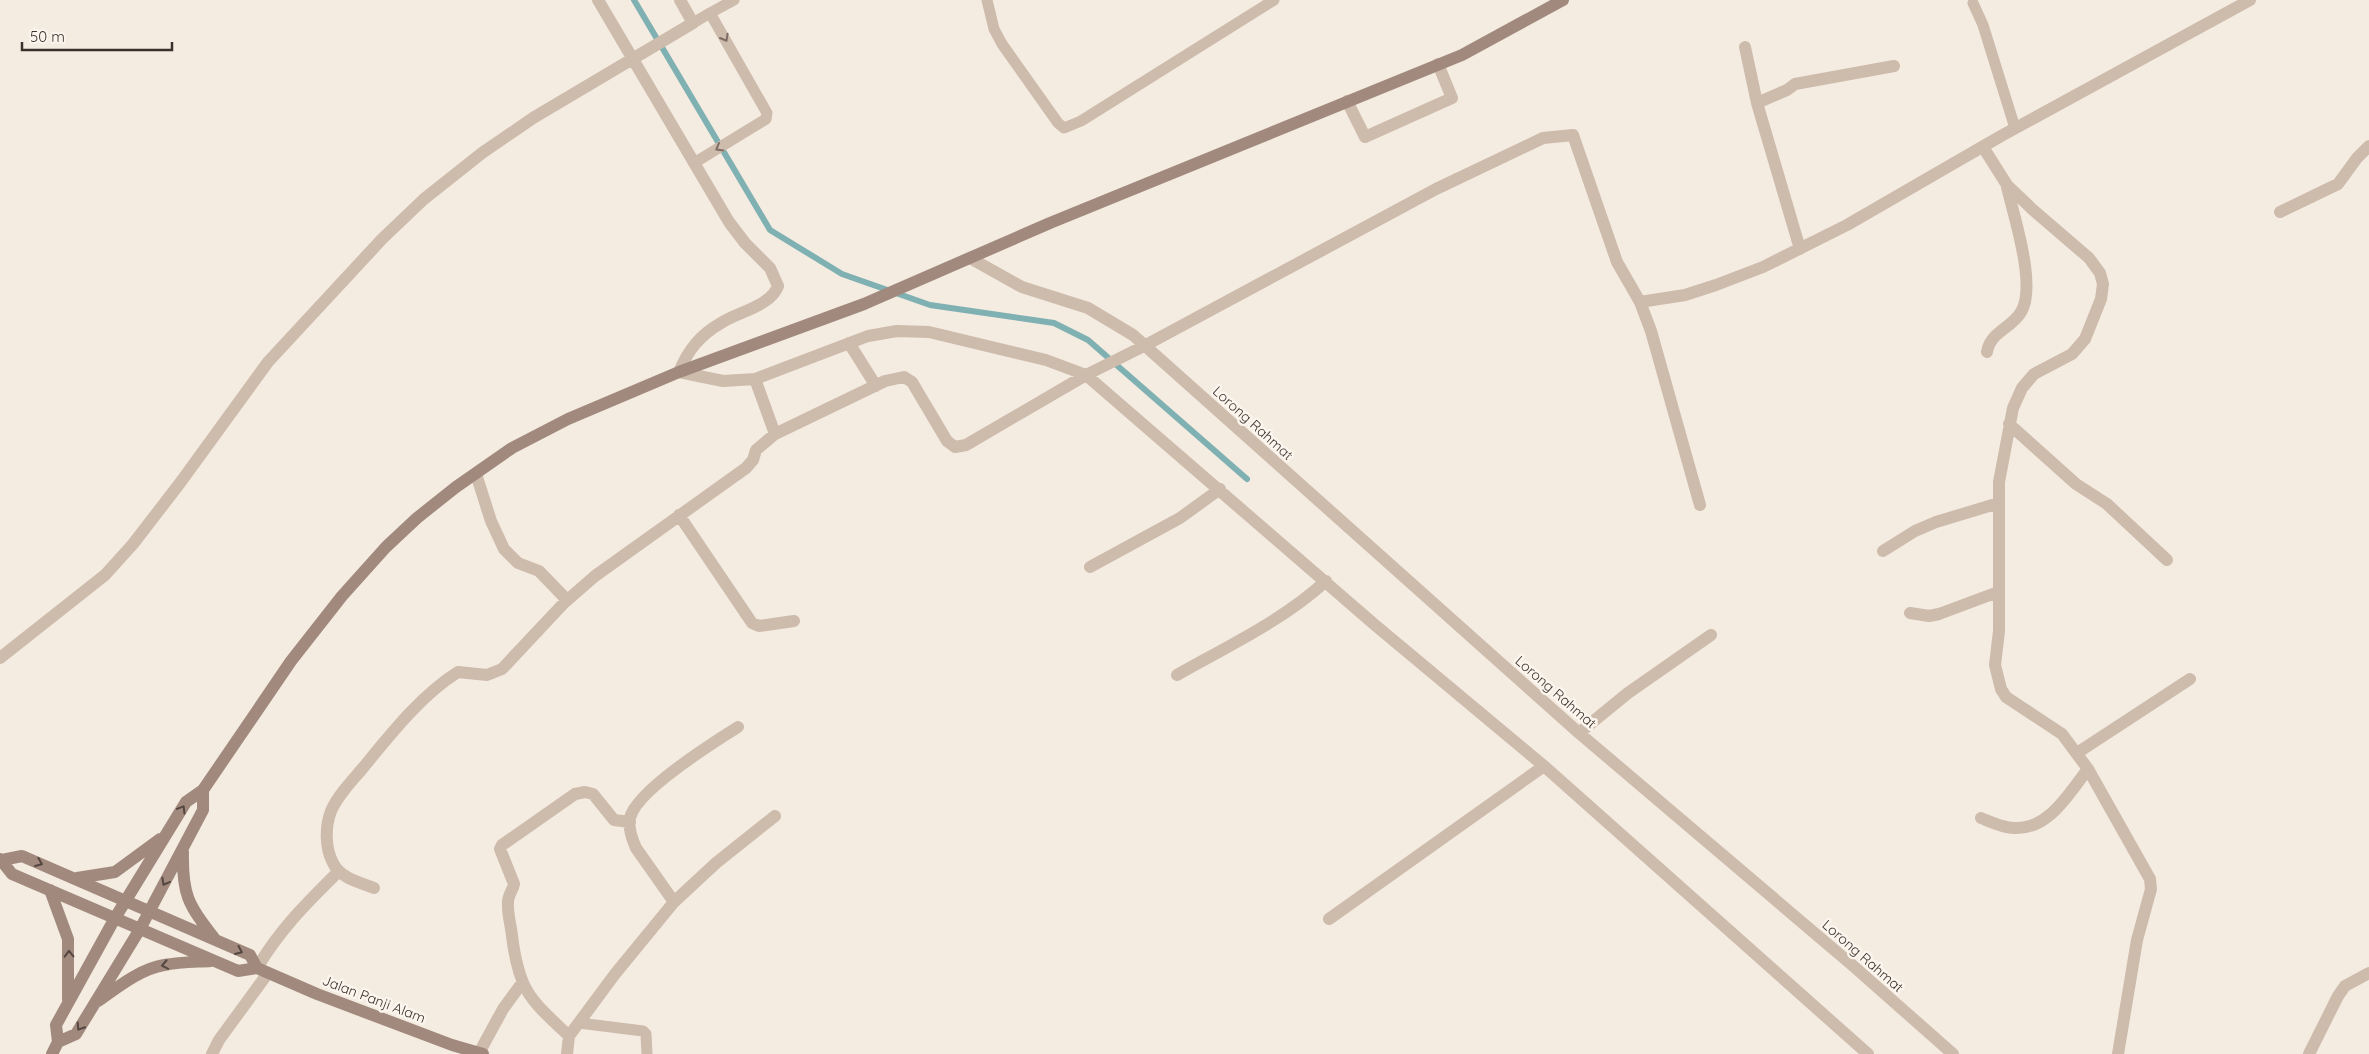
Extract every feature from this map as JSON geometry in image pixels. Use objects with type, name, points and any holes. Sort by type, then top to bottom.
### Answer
[{"type":"street","points":[[598,0],[631,59],[730,222],[745,243],[770,268],[778,286],[773,296],[721,323],[700,338],[688,352],[679,372]]},
{"type":"street","points":[[0,658],[105,575],[133,544],[180,483],[268,362],[382,238],[424,199],[482,153],[533,118],[693,23],[680,0]]},
{"type":"street","points":[[52,1054],[58,1042],[56,1025],[115,918],[186,802],[203,790],[292,661],[342,596],[392,541],[417,518],[476,474],[539,433],[679,372],[864,304],[970,258],[1438,64],[1486,42],[1563,0]]},
{"type":"street","points":[[1640,302],[1685,295],[1763,267],[1855,221],[2015,128],[2250,0]]},
{"type":"street","points":[[1745,47],[1758,103],[1800,248]]},
{"type":"street","points":[[1347,101],[1365,137],[1452,98],[1438,64]]},
{"type":"street","points":[[1758,103],[1787,90],[1795,84],[1894,66]]},
{"type":"street","points":[[374,888],[338,872],[332,863],[326,835],[331,811],[338,798],[408,714],[458,672],[487,675],[502,669],[567,600],[595,576],[746,468],[753,460],[756,450],[775,434],[876,386],[904,377],[912,382],[947,442],[959,447],[1089,374],[1141,348],[1436,188],[1543,138],[1573,135],[1616,262],[1640,302],[1651,331],[1700,505]]},
{"type":"street","points":[[1983,146],[2007,185],[2024,203],[2089,258],[2100,273],[2103,284],[2101,299],[2085,339],[2072,354],[2034,374],[2015,399],[1999,482],[1999,630],[1994,665],[2001,689],[2006,697],[2057,729],[2077,753],[2088,769],[2152,884],[2138,933],[2118,1054]]},
{"type":"street","points":[[2280,212],[2338,184],[2369,146]]},
{"type":"street","points":[[1987,352],[1994,337],[2021,314],[2026,302],[2024,256],[2007,185]]},
{"type":"street","name":"Lorong Rahmat","points":[[970,258],[1022,287],[1088,308],[1124,329],[1141,348],[1578,733],[1843,958],[1952,1054]]},
{"type":"street","points":[[679,372],[723,382],[755,379],[881,332],[929,332],[1046,360],[1089,374],[1382,632],[1544,766],[1868,1054]]},
{"type":"street","points":[[849,343],[876,386]]},
{"type":"street","points":[[755,379],[775,434]]},
{"type":"street","points":[[2009,424],[2076,484],[2107,504],[2167,560]]},
{"type":"street","points":[[476,474],[491,521],[504,549],[518,563],[539,571],[567,600]]},
{"type":"street","points":[[1090,567],[1180,518],[1220,489]]},
{"type":"street","points":[[1882,551],[1915,531],[1936,522],[1999,503]]},
{"type":"street","points":[[679,515],[752,623],[759,626],[794,621]]},
{"type":"street","points":[[1177,675],[1273,621],[1304,600],[1326,581]]},
{"type":"street","points":[[1910,613],[1929,616],[1939,614],[1998,592]]},
{"type":"street","points":[[1578,733],[1628,693],[1711,635]]},
{"type":"street","points":[[2077,753],[2190,679]]},
{"type":"street","points":[[674,902],[636,848],[632,839],[630,822],[633,811],[640,801],[680,767],[738,727]]},
{"type":"street","points":[[1329,919],[1544,766]]},
{"type":"street","points":[[1981,818],[2015,828],[2037,823],[2051,814],[2088,769]]},
{"type":"street","points":[[58,1042],[76,1034],[140,929],[203,810],[203,790]]},
{"type":"street","points":[[569,1036],[532,1001],[522,983],[514,955],[508,909],[508,900],[514,884],[500,853],[501,846],[568,798],[579,793],[593,794],[614,820],[630,822]]},
{"type":"street","points":[[567,1054],[569,1036],[621,966],[674,902],[716,863],[775,816]]},
{"type":"street","points":[[74,878],[106,875],[114,872],[166,835]]},
{"type":"street","points":[[183,849],[182,878],[187,898],[192,909],[216,940]]},
{"type":"street","name":"Jalan Panji Alam","points":[[262,970],[250,955],[126,900],[22,856],[1,859],[12,874],[238,971],[262,970],[326,998],[481,1054]]},
{"type":"street","points":[[212,1054],[262,970],[271,944],[296,913],[338,872]]},
{"type":"street","points":[[50,890],[68,938],[68,1003]]},
{"type":"street","points":[[95,1003],[152,968],[162,965],[214,960]]},
{"type":"street","points":[[2309,1054],[2338,996],[2346,986],[2369,973]]},
{"type":"street","points":[[481,1054],[503,1010],[522,983]]},
{"type":"lane","points":[[693,23],[734,0]]},
{"type":"lane","points":[[987,0],[994,30],[1002,44],[1058,123],[1064,128],[1081,121],[1274,0]]},
{"type":"lane","points":[[1973,3],[1983,25],[2015,128]]},
{"type":"lane","points":[[694,163],[766,119],[767,113],[710,13]]},
{"type":"lane","points":[[579,1023],[643,1031],[646,1034],[647,1054]]},
{"type":"waterway","points":[[634,0],[770,230],[842,274],[930,305],[1054,323],[1088,340],[1247,479]]}]
